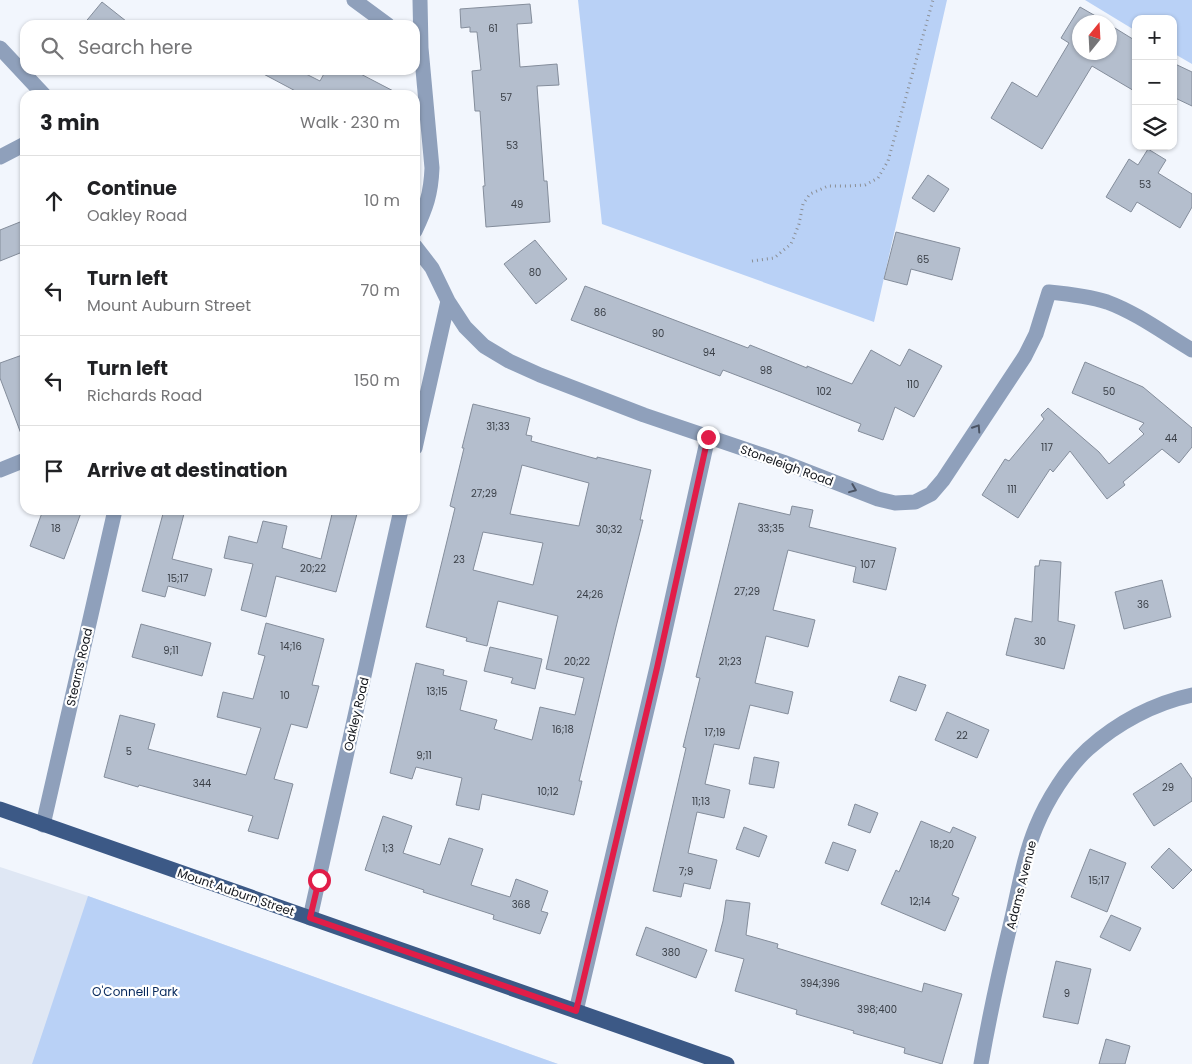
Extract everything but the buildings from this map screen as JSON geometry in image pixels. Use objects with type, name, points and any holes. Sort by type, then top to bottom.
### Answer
[{"type":"main road","name":"Mount Auburn Street","points":[[0,809],[727,1064]]},
{"type":"street","points":[[354,0],[381,20]]},
{"type":"street","points":[[419,20],[420,0]]},
{"type":"street","points":[[0,48],[20,69]]},
{"type":"street","points":[[420,63],[432,168],[431,187],[420,220]]},
{"type":"street","points":[[25,75],[39,90]]},
{"type":"street","points":[[0,157],[20,147]]},
{"type":"street","name":"Stoneleigh Road","points":[[420,252],[432,268],[448,301],[465,327],[484,346],[508,361],[592,396],[783,462],[878,499],[895,503],[915,502],[931,494],[943,480],[1025,356],[1036,334],[1049,292],[1082,295],[1107,302],[1131,313],[1192,350]]},
{"type":"street","points":[[420,426],[448,301]]},
{"type":"street","points":[[576,1011],[657,668],[708,437]]},
{"type":"street","points":[[0,470],[20,462]]},
{"type":"street","name":"Stearns Road","points":[[44,825],[114,515]]},
{"type":"street","name":"Oakley Road","points":[[310,918],[400,515]]},
{"type":"street","name":"Adams Avenue","points":[[980,1064],[1025,861],[1036,827],[1050,800],[1067,772],[1088,749],[1114,728],[1144,711],[1178,698],[1192,695]]},
{"type":"path","points":[[752,261],[774,258],[791,244],[799,224],[803,204],[810,194],[828,186],[865,185],[878,178],[888,161],[933,0]]},
{"type":"shaded area","name":"O'Connell Park","points":[[0,867],[88,896],[558,1064],[0,1064]]},
{"type":"green space","points":[[578,0],[947,0],[874,322],[602,224]]},
{"type":"green space","points":[[1085,0],[1192,0],[1192,64],[1177,55],[1177,15],[1132,15],[1132,29],[1117,19],[1117,15],[1110,15]]},
{"type":"green space","name":"O'Connell Park","points":[[88,896],[558,1064],[32,1064]]},
{"type":"route","points":[[319,880],[310,918],[576,1011],[657,668],[708,437]]}]
